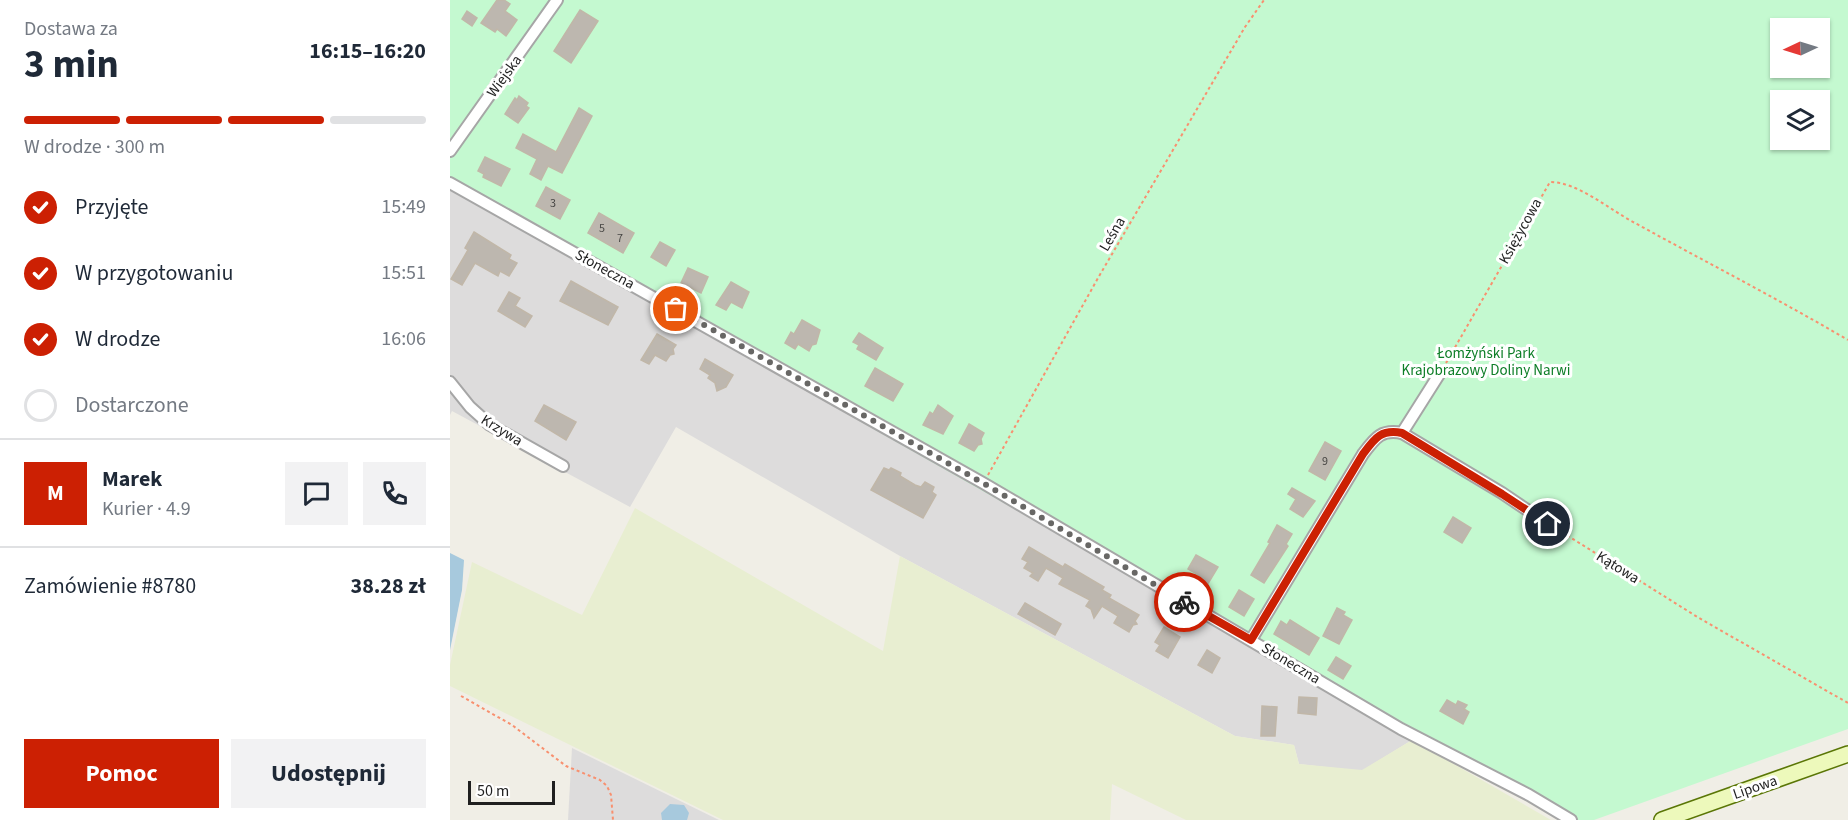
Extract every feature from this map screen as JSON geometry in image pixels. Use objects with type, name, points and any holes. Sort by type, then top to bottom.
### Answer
[{"type":"main road","name":"Lipowa","points":[[1662,820],[1848,754]]},
{"type":"street","name":"Wiejska","points":[[450,151],[557,0]]},
{"type":"street","name":"Słoneczna","points":[[450,183],[983,483],[1401,729],[1529,795],[1571,820]]},
{"type":"street","points":[[1402,433],[1440,374]]},
{"type":"street","name":"Krzywa","points":[[450,382],[470,407],[490,425],[563,466]]},
{"type":"street","points":[[1251,640],[1363,454],[1374,439],[1383,434],[1392,431],[1402,433],[1548,524]]},
{"type":"path","name":"Leśna","points":[[983,483],[1145,197],[1245,27],[1264,0]]},
{"type":"path","name":"Księżycowa","points":[[1440,374],[1550,182],[1561,182],[1578,189],[1616,213],[1848,340]]},
{"type":"path","name":"Kątowa","points":[[1548,524],[1699,618],[1848,704]]},
{"type":"path","points":[[461,696],[512,725],[566,766],[600,780],[607,786],[611,795],[613,820]]},
{"type":"shaded area","points":[[450,0],[544,0],[1461,748],[1454,764],[1412,740],[1362,771],[1299,764],[1294,745],[1235,736],[900,556],[676,427],[630,507],[452,411],[450,415]]},
{"type":"shaded area","points":[[572,748],[719,820],[568,820]]},
{"type":"green space","name":"Łomżyński Park Krajobrazowy Doliny Narwi","points":[[450,0],[1848,0],[1848,729],[1594,820],[1561,820],[450,188]]},
{"type":"green space","points":[[635,508],[883,651],[900,556],[1235,736],[1294,745],[1299,764],[1362,770],[1412,740],[1551,820],[1186,820],[1112,784],[1110,820],[723,820],[450,686],[450,665],[472,562],[582,615]]},
{"type":"water","points":[[450,553],[464,560],[462,590],[450,650]]},
{"type":"water","points":[[670,804],[684,805],[689,813],[687,820],[662,820],[661,813]]},
{"type":"building","points":[[497,0],[504,0],[510,4],[505,11],[517,20],[506,36],[497,29],[495,32],[481,23]]},
{"type":"building","points":[[580,10],[598,21],[571,63],[554,51]]},
{"type":"building","points":[[467,11],[477,18],[472,26],[462,19]]},
{"type":"building","points":[[519,96],[528,103],[526,106],[529,108],[518,123],[505,114],[515,98],[517,100]]},
{"type":"building","points":[[579,108],[592,116],[562,173],[548,166],[541,180],[530,174],[537,159],[516,148],[523,134],[556,152]]},
{"type":"building","points":[[485,157],[510,169],[501,186],[483,177],[484,174],[478,171]]},
{"type":"building","points":[[546,187],[570,200],[560,219],[536,206]]},
{"type":"building","points":[[599,213],[634,233],[623,253],[588,233]]},
{"type":"building","points":[[474,232],[511,255],[509,259],[517,263],[509,276],[500,271],[498,276],[475,263],[462,285],[451,279],[468,250],[465,248]]},
{"type":"building","points":[[660,242],[675,250],[666,266],[651,257]]},
{"type":"building","points":[[688,268],[708,277],[701,293],[681,283]]},
{"type":"building","points":[[571,281],[618,307],[608,325],[560,301]]},
{"type":"building","points":[[731,282],[749,292],[742,308],[731,302],[726,310],[716,305]]},
{"type":"building","points":[[509,292],[520,298],[515,306],[532,316],[525,327],[498,311]]},
{"type":"building","points":[[802,320],[820,330],[816,344],[812,345],[809,351],[798,344],[795,349],[785,343],[791,332],[794,334]]},
{"type":"building","points":[[859,333],[883,348],[876,360],[857,349],[859,345],[853,342]]},
{"type":"building","points":[[657,334],[676,345],[673,349],[674,354],[670,355],[666,361],[655,355],[649,364],[641,360]]},
{"type":"building","points":[[705,359],[733,375],[726,387],[717,391],[715,383],[708,378],[710,375],[700,369]]},
{"type":"building","points":[[875,368],[903,384],[893,401],[865,386]]},
{"type":"building","points":[[544,405],[576,422],[566,440],[535,421]]},
{"type":"building","points":[[938,405],[953,416],[943,434],[923,425],[930,412],[933,414]]},
{"type":"building","points":[[969,424],[984,433],[981,439],[982,444],[978,445],[974,451],[959,443]]},
{"type":"building","points":[[1325,442],[1341,451],[1325,480],[1309,471]]},
{"type":"building","points":[[884,468],[889,470],[891,468],[901,473],[900,476],[915,485],[921,487],[925,482],[934,487],[932,492],[936,495],[923,518],[871,490]]},
{"type":"building","points":[[1292,488],[1315,501],[1303,517],[1290,509],[1296,499],[1288,494]]},
{"type":"building","points":[[1453,517],[1471,528],[1462,543],[1444,532]]},
{"type":"building","points":[[1277,525],[1292,534],[1286,544],[1288,546],[1264,583],[1251,575],[1270,543],[1268,542]]},
{"type":"building","points":[[1029,547],[1063,567],[1065,564],[1104,587],[1102,590],[1111,595],[1109,598],[1139,615],[1135,621],[1137,624],[1133,625],[1129,632],[1114,623],[1118,616],[1102,606],[1094,618],[1091,609],[1086,606],[1090,600],[1059,584],[1063,578],[1046,568],[1038,581],[1030,576],[1033,573],[1024,568],[1028,562],[1022,559]]},
{"type":"building","points":[[1196,555],[1218,567],[1206,587],[1196,581],[1199,575],[1188,569]]},
{"type":"building","points":[[1239,590],[1254,599],[1244,616],[1229,607]]},
{"type":"building","points":[[1025,603],[1061,624],[1055,635],[1018,614]]},
{"type":"building","points":[[1337,608],[1345,612],[1343,615],[1352,620],[1339,644],[1323,636]]},
{"type":"building","points":[[1290,620],[1319,638],[1309,655],[1274,634],[1281,621],[1287,625]]},
{"type":"building","points":[[1164,627],[1180,637],[1168,658],[1156,651],[1160,645],[1155,642]]},
{"type":"building","points":[[1207,650],[1220,658],[1212,673],[1198,665]]},
{"type":"building","points":[[1336,657],[1351,666],[1343,679],[1328,670]]},
{"type":"building","points":[[1299,697],[1317,698],[1316,715],[1298,713]]},
{"type":"building","points":[[1447,700],[1456,705],[1458,701],[1467,705],[1464,709],[1469,712],[1463,724],[1440,711]]},
{"type":"building","points":[[1262,706],[1277,707],[1275,736],[1261,736]]},
{"type":"way so far","points":[[676,309],[983,483],[1184,602]]},
{"type":"route","points":[[1184,602],[1251,640],[1363,454],[1374,439],[1392,431],[1402,433],[1548,524]]}]
